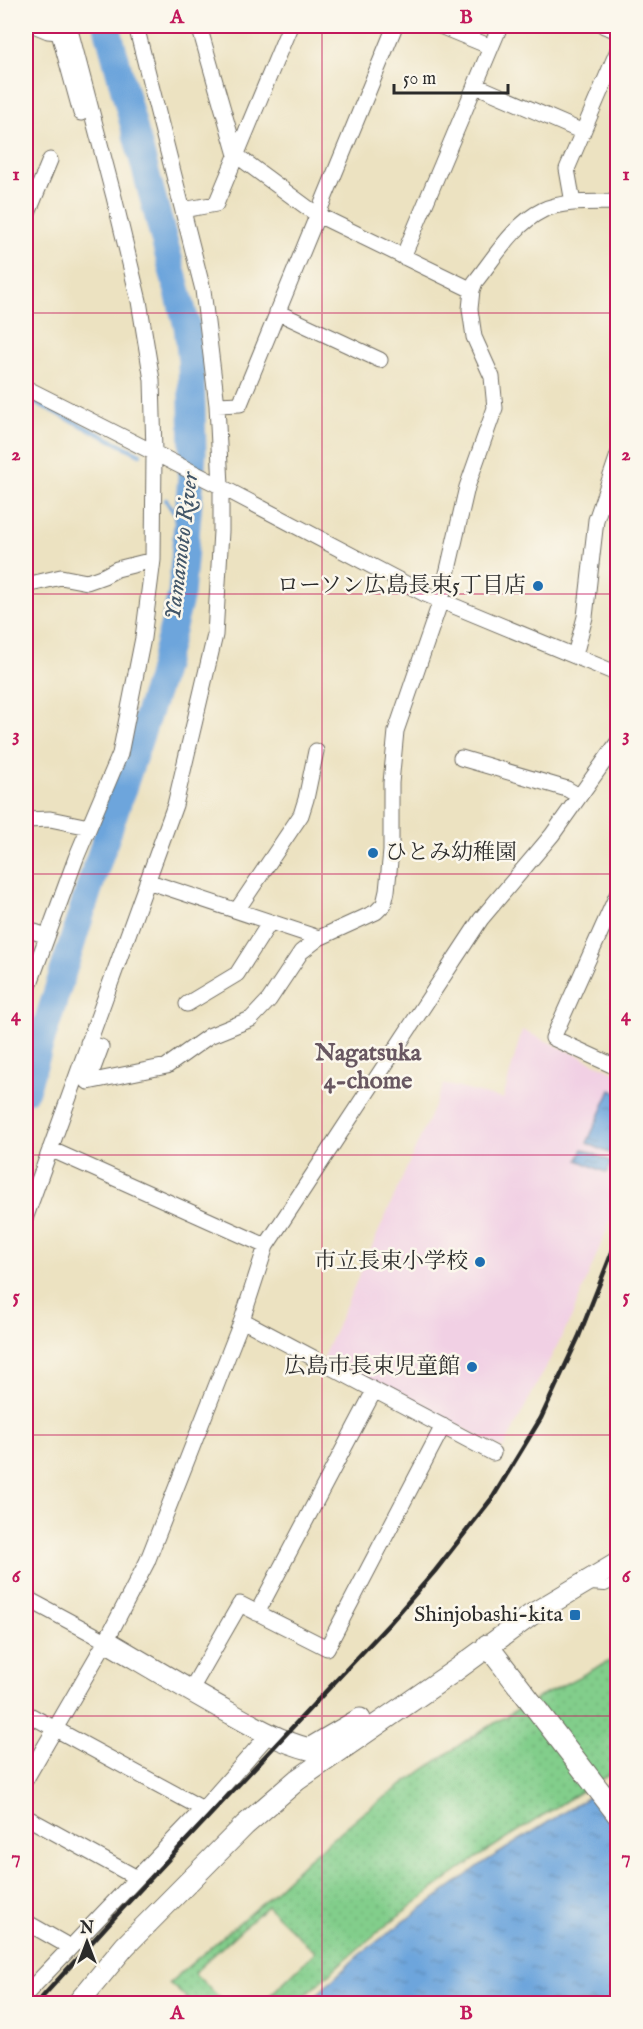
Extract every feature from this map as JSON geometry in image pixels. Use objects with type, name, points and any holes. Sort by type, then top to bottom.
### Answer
[{"type":"street","points":[[26,994],[89,827],[120,754],[143,638],[153,560],[159,455],[152,380],[139,301],[114,197],[62,28],[48,31],[36,26]]},
{"type":"street","points":[[26,1216],[175,805],[215,635],[221,531],[217,484],[218,405],[203,290],[136,26]]},
{"type":"street","points":[[199,26],[236,155],[316,214],[472,290]]},
{"type":"street","points":[[183,210],[216,204],[290,26]]},
{"type":"street","points":[[218,405],[240,404],[395,26]]},
{"type":"street","points":[[440,26],[491,47]]},
{"type":"street","points":[[403,257],[500,26]]},
{"type":"street","points":[[604,26],[618,31]]},
{"type":"street","points":[[573,203],[567,169],[618,50]]},
{"type":"street","points":[[475,85],[583,132]]},
{"type":"street","points":[[26,218],[50,160]]},
{"type":"street","points":[[88,1043],[101,1047],[88,1082],[167,1066],[209,1036],[251,1019],[269,1000],[301,952],[319,938],[376,912],[384,904],[391,850],[391,783],[396,730],[441,600],[467,487],[495,408],[492,377],[474,337],[470,309],[472,290],[475,282],[523,223],[544,209],[573,203],[618,202]]},
{"type":"street","points":[[277,312],[380,360]]},
{"type":"street","points":[[26,388],[217,484],[425,594],[618,674]]},
{"type":"street","points":[[575,655],[585,617],[596,520],[618,455]]},
{"type":"street","points":[[26,585],[61,578],[87,582],[117,568],[153,560]]},
{"type":"street","points":[[26,1779],[106,1641],[147,1562],[242,1320],[266,1245],[481,919],[552,835],[618,742]]},
{"type":"street","points":[[237,910],[301,815],[316,751]]},
{"type":"street","points":[[461,758],[567,789],[579,796]]},
{"type":"street","points":[[26,820],[50,819],[89,827]]},
{"type":"street","points":[[147,881],[319,938]]},
{"type":"street","points":[[618,893],[552,1038],[618,1068]]},
{"type":"street","points":[[187,1004],[237,974],[270,922]]},
{"type":"street","points":[[26,929],[47,936]]},
{"type":"street","points":[[50,1149],[266,1245]]},
{"type":"street","points":[[242,1320],[493,1453]]},
{"type":"street","points":[[257,1613],[374,1391]]},
{"type":"street","points":[[190,1691],[240,1604],[327,1648],[442,1426]]},
{"type":"street","points":[[77,2004],[125,1946],[253,1817],[297,1780],[456,1670],[493,1653],[531,1615],[618,1563]]},
{"type":"street","points":[[26,1598],[269,1734],[309,1749],[446,1663],[493,1653]]},
{"type":"street","points":[[493,1653],[618,1815]]},
{"type":"street","points":[[26,1713],[203,1809]]},
{"type":"street","points":[[26,1994],[203,1809],[269,1734]]},
{"type":"street","points":[[26,1817],[137,1878]]},
{"type":"street","points":[[26,1922],[70,1947]]},
{"type":"lane","points":[[578,1585],[605,1587],[618,1581]]},
{"type":"shaded area","name":"市立長束小学校","points":[[522,1030],[617,1073],[617,1204],[571,1319],[503,1449],[323,1357],[444,1084],[503,1099]]},
{"type":"green space","points":[[617,1657],[617,1770],[597,1782],[534,1700]]},
{"type":"green space","points":[[526,1704],[589,1786],[488,1850],[428,1893],[361,1946],[297,2003],[262,2003],[315,1952],[267,1906],[194,1973],[225,2003],[192,2003],[169,1983],[364,1812],[464,1742]]},
{"type":"water","points":[[611,1090],[617,1093],[618,1152],[616,1156],[587,1143]]},
{"type":"water","points":[[583,1149],[612,1162],[607,1173],[578,1160]]},
{"type":"water","points":[[617,1779],[617,2003],[307,2004],[359,1955],[483,1863]]},
{"type":"waterway","name":"Yamamoto River","points":[[26,1090],[89,889],[159,681],[181,595],[193,454],[191,361],[187,326],[107,26]]},
{"type":"waterway","points":[[26,398],[140,454]]},
{"type":"waterway","points":[[166,500],[173,511],[187,519]]},
{"type":"railway","points":[[36,2004],[390,1623],[435,1571],[493,1497],[541,1418],[579,1336],[618,1237]]},
{"type":"place","name":"ローソン広島長束5丁目店","points":[[538,586]]},
{"type":"place","name":"ひとみ幼稚園","points":[[373,853]]},
{"type":"place","name":"市立長束小学校","points":[[480,1262]]},
{"type":"place","name":"広島市長束児童館","points":[[472,1367]]},
{"type":"place","name":"Shinjobashi-kita","points":[[575,1615]]},
{"type":"district","name":"Nagatsuka 4-chome","points":[[368,1067]]}]
